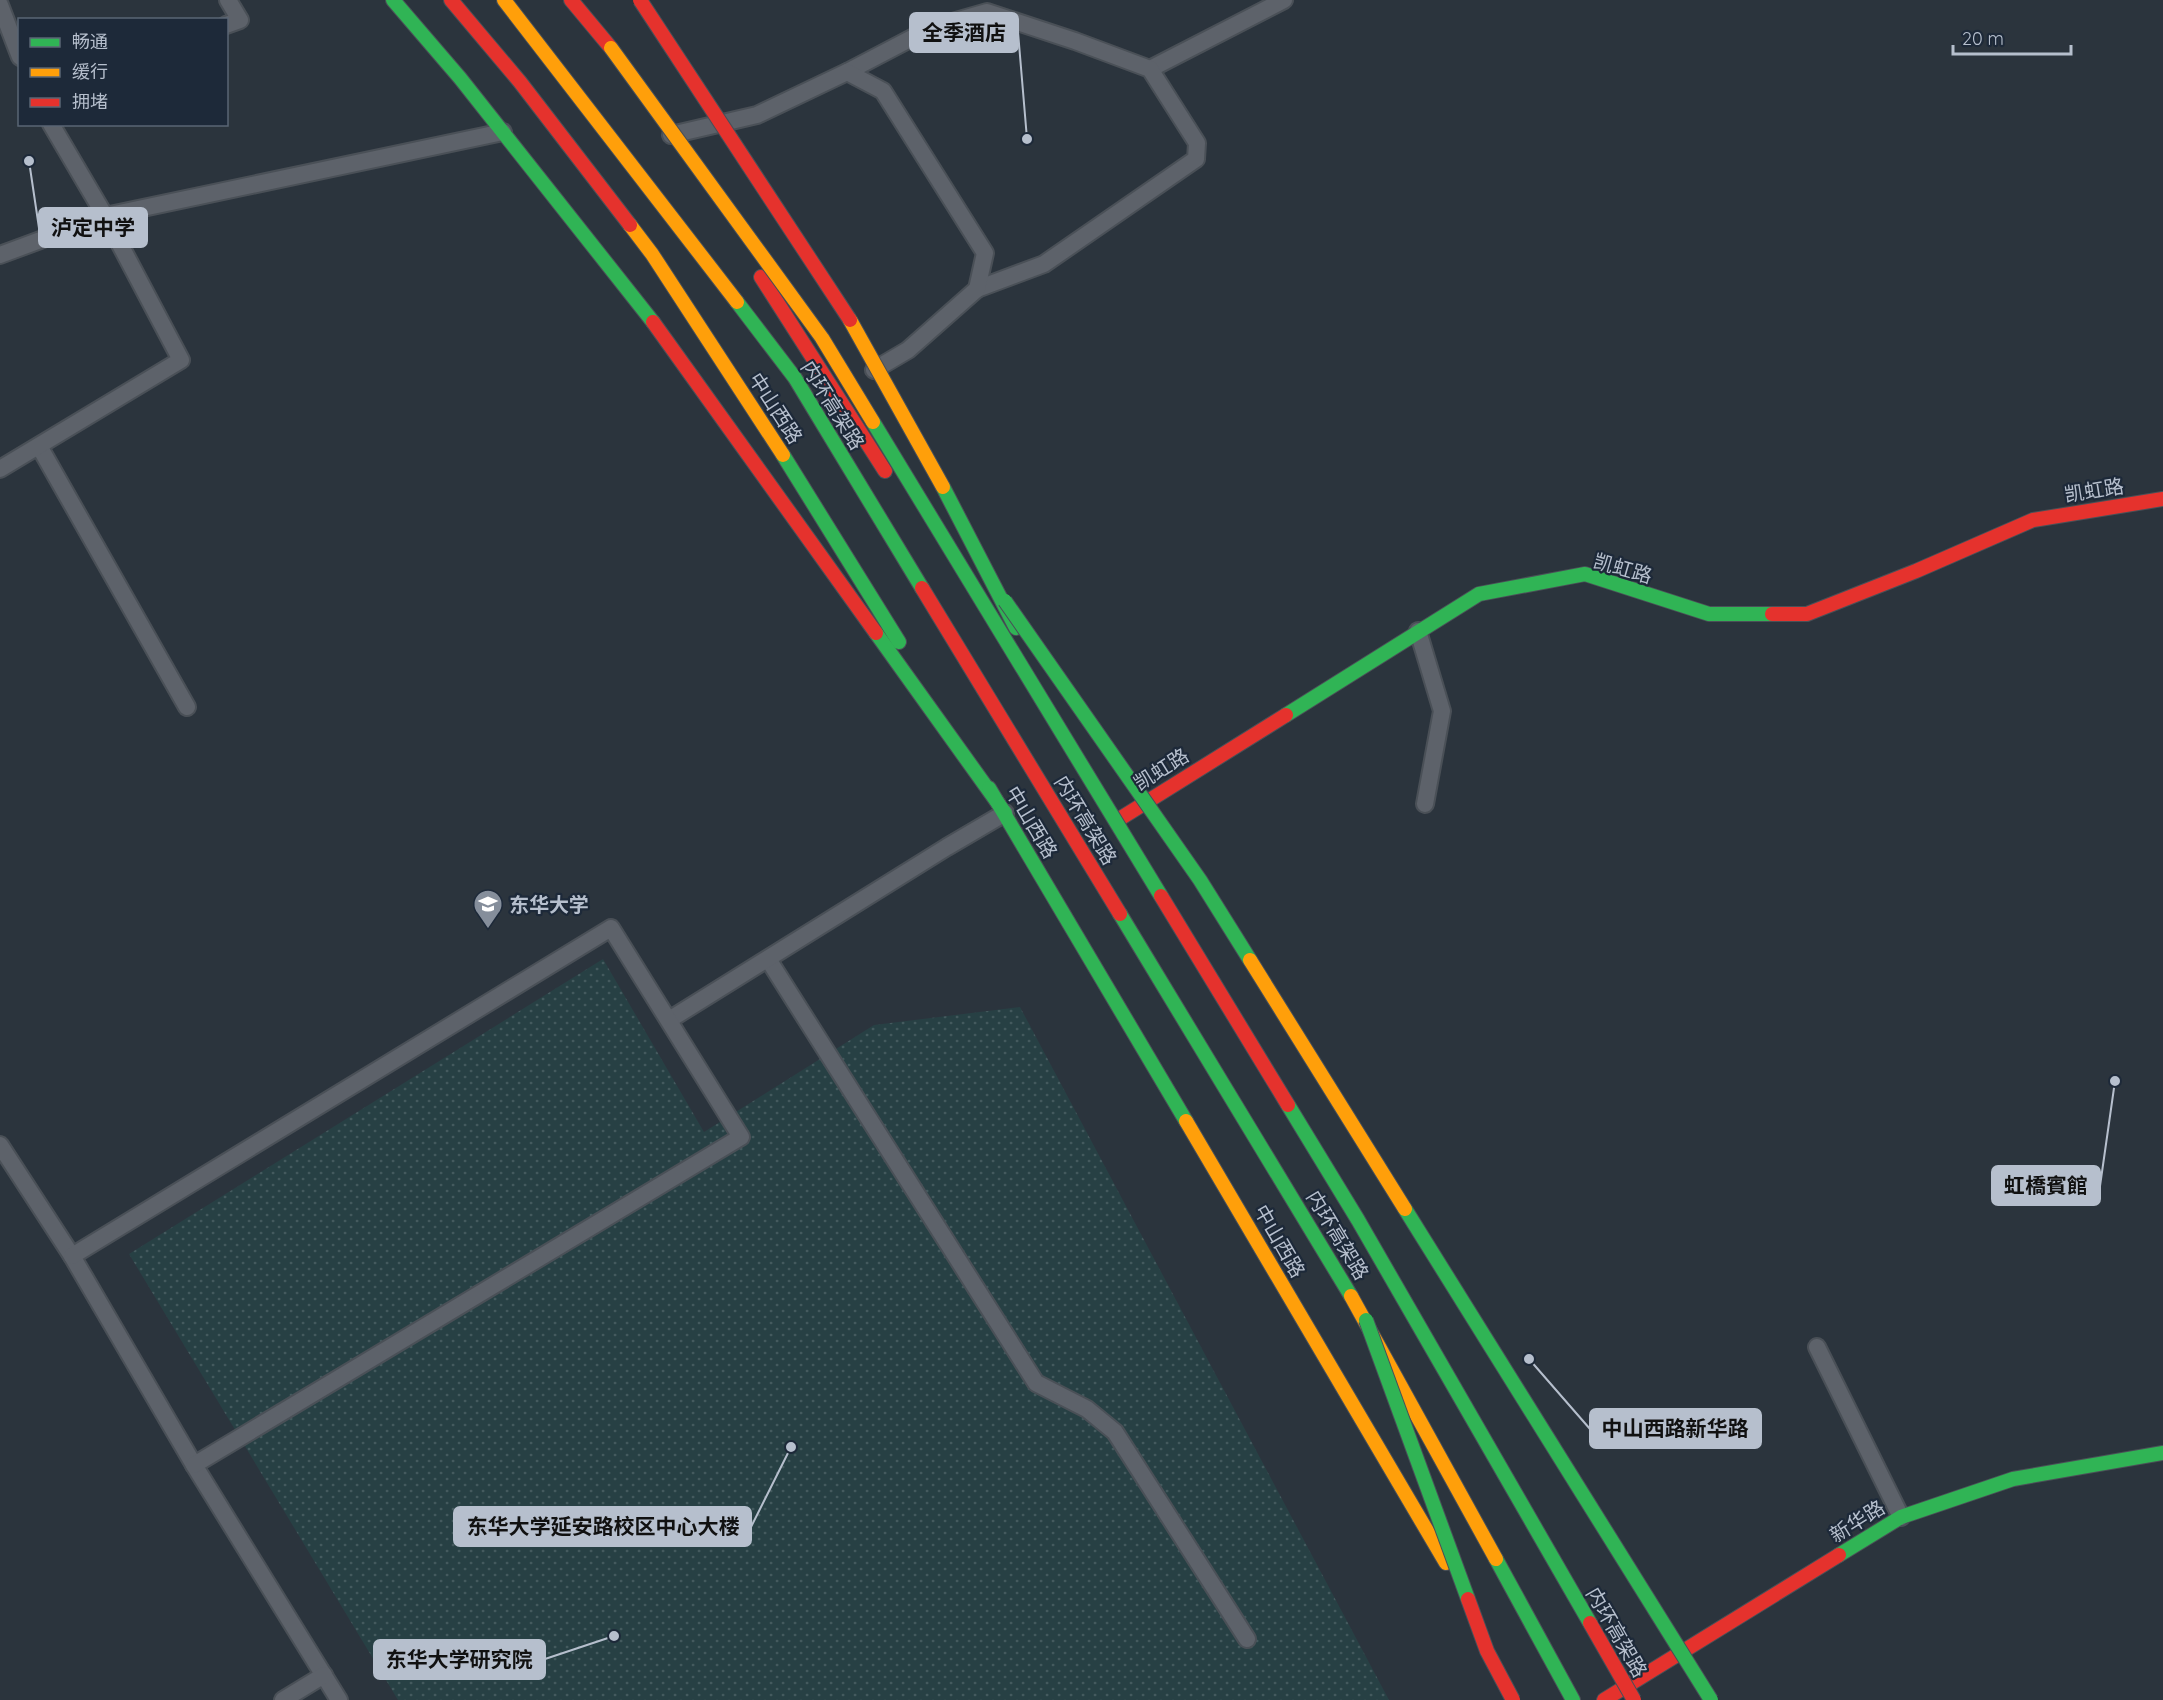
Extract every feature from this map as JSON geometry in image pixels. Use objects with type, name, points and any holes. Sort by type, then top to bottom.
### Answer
[{"type":"main road","points":[[393,0],[460,78],[637,299],[1005,813]]},
{"type":"main road","name":"中山西路","points":[[451,0],[520,82],[652,254],[775,442],[1005,813],[1526,1700]]},
{"type":"main road","name":"内环高架路","points":[[504,0],[795,378],[1366,1320],[1573,1700]]},
{"type":"main road","points":[[569,0],[748,257],[835,394],[1116,822],[1451,1391],[1625,1695]]},
{"type":"main road","name":"内环高架路","points":[[569,0],[611,48],[822,338],[1358,1220],[1634,1700]]},
{"type":"main road","points":[[640,0],[851,321],[943,488],[1116,822]]},
{"type":"main road","points":[[822,338],[1200,880],[1710,1697]]},
{"type":"main road","name":"凯虹路","points":[[1116,822],[1479,594],[1585,574],[1708,615],[1807,614],[1916,571],[2033,520],[2163,499]]},
{"type":"main road","points":[[1366,1320],[1487,1651],[1513,1700]]},
{"type":"main road","name":"新华路","points":[[1604,1700],[1625,1695],[1901,1517],[2013,1479],[2163,1453]]},
{"type":"lane","points":[[228,0],[240,20],[228,24]]},
{"type":"lane","points":[[1150,69],[1284,0]]},
{"type":"lane","points":[[0,5],[18,52]]},
{"type":"lane","points":[[663,137],[757,115],[931,28],[987,12],[1150,69],[1197,143],[1196,159],[1044,264],[977,290],[908,350],[835,394]]},
{"type":"lane","points":[[847,72],[883,91],[985,254],[977,290]]},
{"type":"lane","points":[[0,469],[181,360],[105,216],[52,126]]},
{"type":"lane","points":[[0,255],[105,216],[503,132]]},
{"type":"lane","points":[[39,446],[187,706]]},
{"type":"lane","points":[[1418,631],[1442,711],[1425,804]]},
{"type":"lane","points":[[669,1020],[947,846],[1005,813]]},
{"type":"lane","points":[[72,1256],[611,928],[741,1137],[194,1465]]},
{"type":"lane","points":[[768,958],[1036,1383],[1087,1409],[1116,1432],[1247,1639]]},
{"type":"lane","points":[[0,1145],[72,1256],[194,1465],[339,1700]]},
{"type":"lane","points":[[1817,1347],[1901,1517]]},
{"type":"lane","points":[[283,1700],[324,1675]]},
{"type":"green space","points":[[603,959],[704,1132],[874,1025],[1020,1007],[1389,1700],[398,1700],[129,1254]]},
{"type":"traffic: fast","points":[[393,0],[460,78],[653,322]]},
{"type":"traffic: fast","points":[[737,302],[795,378],[922,588]]},
{"type":"traffic: fast","points":[[873,422],[1161,896]]},
{"type":"traffic: fast","points":[[783,455],[899,642]]},
{"type":"traffic: fast","points":[[943,487],[1016,628]]},
{"type":"traffic: fast","points":[[1286,715],[1479,594],[1585,574],[1709,614],[1772,614]]},
{"type":"traffic: fast","points":[[1005,601],[1200,880],[1250,960]]},
{"type":"traffic: fast","points":[[876,633],[1005,813]]},
{"type":"traffic: fast","points":[[989,788],[1186,1121]]},
{"type":"traffic: fast","points":[[1120,914],[1351,1296]]},
{"type":"traffic: fast","points":[[1288,1105],[1358,1220],[1590,1623]]},
{"type":"traffic: fast","points":[[1405,1209],[1711,1700]]},
{"type":"traffic: fast","points":[[1366,1320],[1468,1599]]},
{"type":"traffic: fast","points":[[1839,1555],[1901,1517],[2013,1479],[2163,1453]]},
{"type":"traffic: fast","points":[[1496,1559],[1573,1700]]},
{"type":"traffic: slow","points":[[504,0],[737,302]]},
{"type":"traffic: slow","points":[[611,48],[822,338],[873,422]]},
{"type":"traffic: slow","points":[[630,225],[652,254],[783,455]]},
{"type":"traffic: slow","points":[[850,320],[943,487]]},
{"type":"traffic: slow","points":[[1250,960],[1405,1209]]},
{"type":"traffic: slow","points":[[1186,1121],[1446,1563]]},
{"type":"traffic: slow","points":[[1351,1296],[1496,1559]]},
{"type":"traffic: jam","points":[[451,0],[520,82],[630,225]]},
{"type":"traffic: jam","points":[[571,0],[611,48]]},
{"type":"traffic: jam","points":[[640,0],[850,320]]},
{"type":"traffic: jam","points":[[761,277],[885,471]]},
{"type":"traffic: jam","points":[[653,322],[876,633]]},
{"type":"traffic: jam","points":[[1772,614],[1807,614],[1916,571],[2033,520],[2163,499]]},
{"type":"traffic: jam","points":[[922,588],[1120,914]]},
{"type":"traffic: jam","points":[[1121,818],[1286,715]]},
{"type":"traffic: jam","points":[[1161,896],[1288,1105]]},
{"type":"traffic: jam","points":[[1604,1700],[1839,1555]]},
{"type":"traffic: jam","points":[[1468,1599],[1487,1651],[1513,1700]]},
{"type":"traffic: jam","points":[[1590,1623],[1634,1700]]},
{"type":"place","name":"全季酒店","points":[[1027,139]]},
{"type":"place","name":"泸定中学","points":[[29,161]]},
{"type":"place","name":"东华大学","points":[[488,930]]},
{"type":"place","name":"虹橋賓館","points":[[2115,1081]]},
{"type":"place","name":"中山西路新华路","points":[[1529,1359]]},
{"type":"place","name":"东华大学延安路校区中心大楼","points":[[791,1447]]},
{"type":"place","name":"东华大学研究院","points":[[614,1636]]}]
